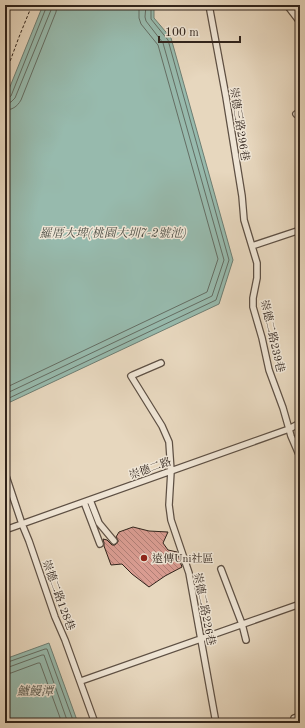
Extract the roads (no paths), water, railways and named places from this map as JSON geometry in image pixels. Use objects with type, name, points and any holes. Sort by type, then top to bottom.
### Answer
[{"type":"street","name":"崇德三路296巷","points":[[209,5],[226,97],[242,196],[244,220],[252,246]]},
{"type":"street","points":[[287,5],[300,22]]},
{"type":"street","points":[[252,246],[300,230]]},
{"type":"street","name":"崇德二路239巷","points":[[252,246],[257,263],[257,278],[253,298],[253,307],[269,370],[300,458]]},
{"type":"street","name":"崇德二路226巷","points":[[161,363],[131,376],[162,426],[169,442],[171,471],[169,505],[172,520],[189,573],[216,723]]},
{"type":"street","name":"崇德二路","points":[[5,530],[290,429],[300,423]]},
{"type":"street","name":"崇德二路128巷","points":[[5,473],[55,617],[81,681],[95,723]]},
{"type":"street","points":[[87,501],[99,523],[114,541]]},
{"type":"street","points":[[87,501],[100,544]]},
{"type":"street","points":[[221,569],[242,624],[246,640]]},
{"type":"street","points":[[81,681],[300,604]]},
{"type":"street","points":[[293,723],[294,718],[300,716]]},
{"type":"water","name":"羅厝大埤(桃園大圳7-2號池)","points":[[43,5],[154,5],[154,18],[171,38],[233,260],[219,304],[5,404],[5,99]]},
{"type":"water","name":"鱸鰻潭","points":[[49,643],[78,723],[5,723],[5,659]]},
{"type":"place","name":"遠傳Uni社區","points":[[144,558]]}]
